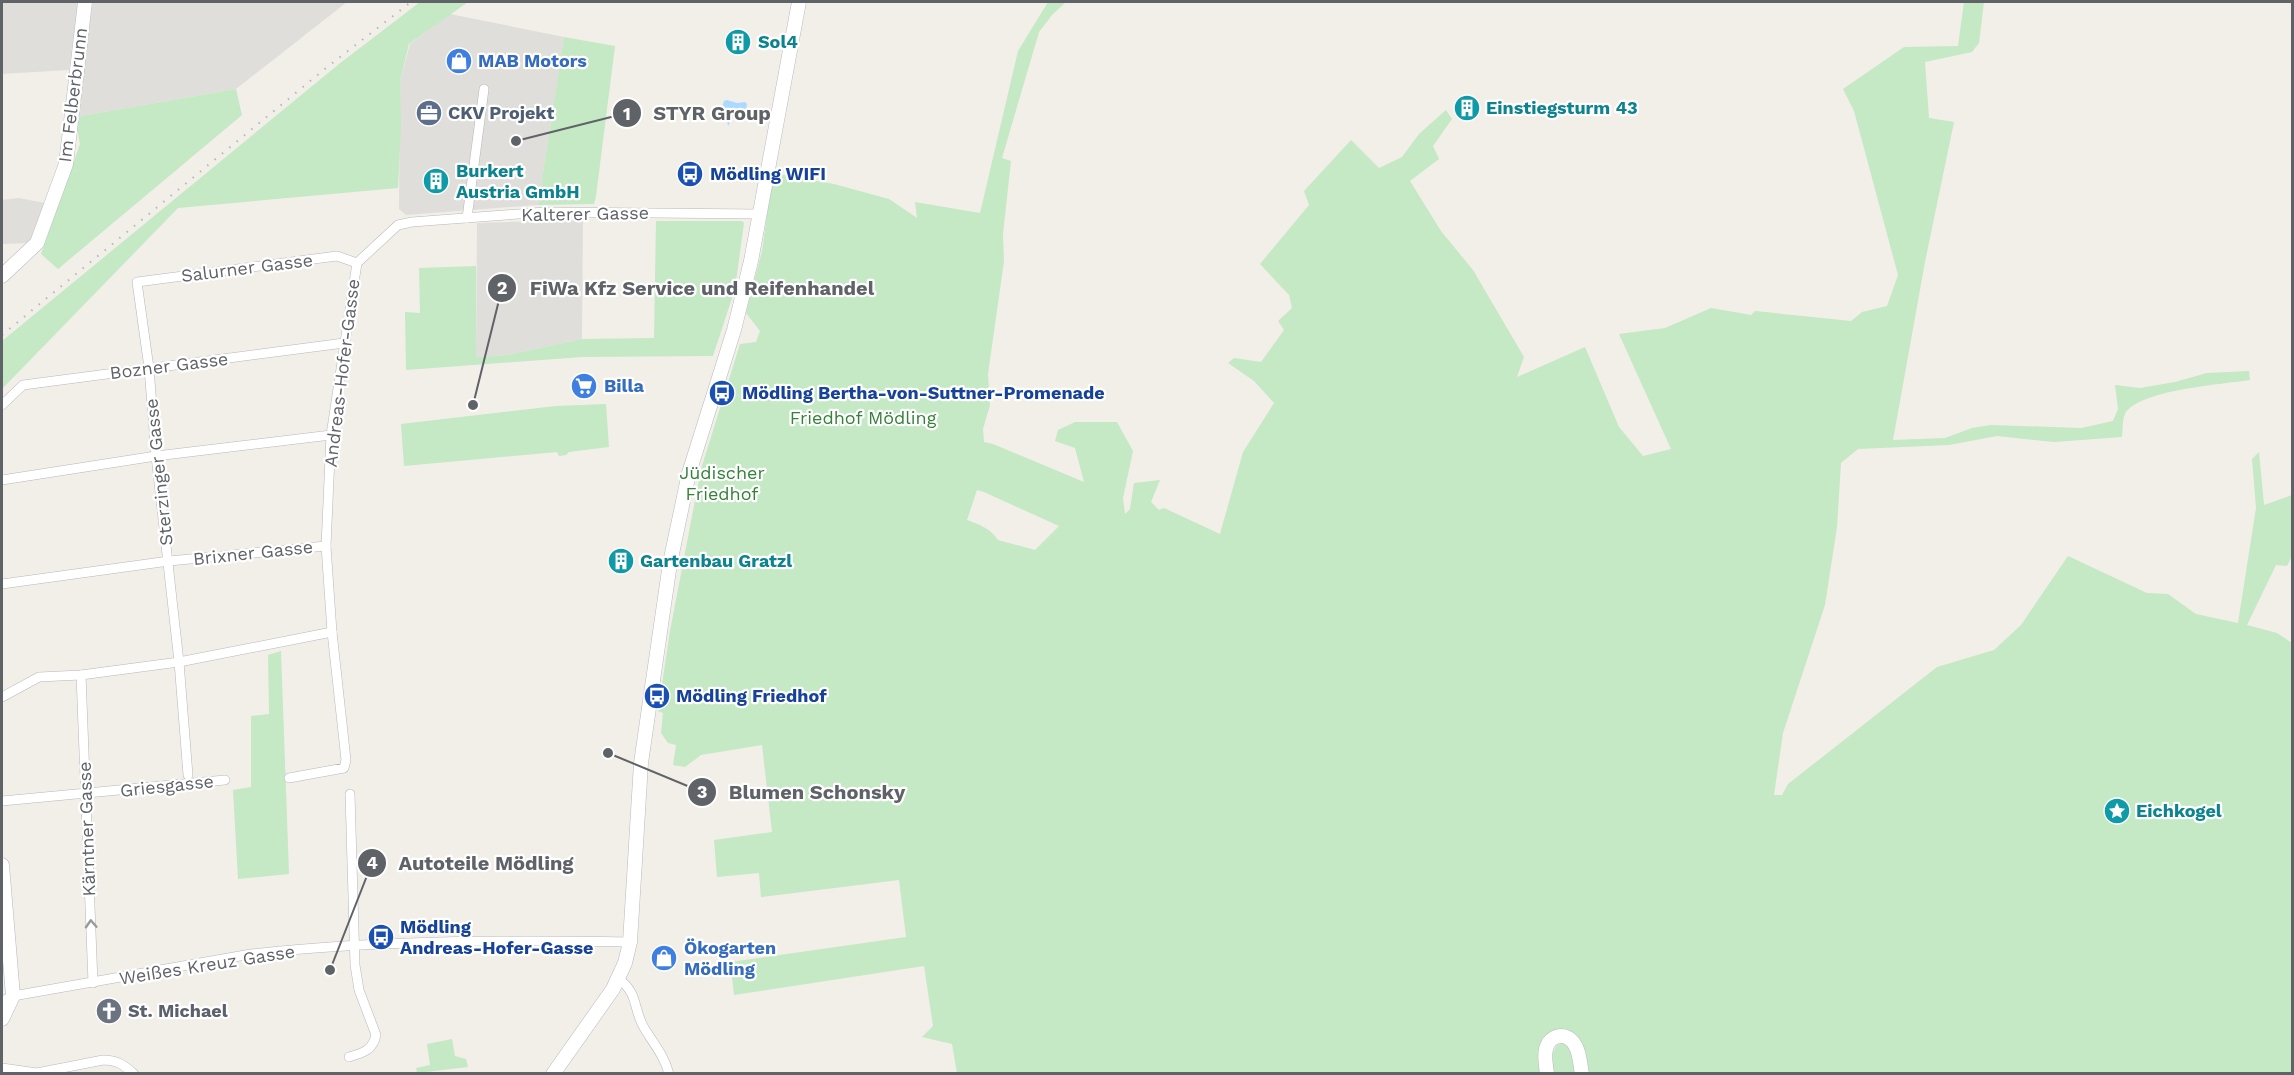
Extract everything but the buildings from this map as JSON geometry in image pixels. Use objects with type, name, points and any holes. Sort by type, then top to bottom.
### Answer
[{"type":"street","name":"Im Felberbrunn","points":[[2,276],[37,243],[66,164],[85,2]]},
{"type":"street","points":[[553,1074],[619,978],[630,942],[641,763],[670,563],[688,473],[734,330],[751,261],[799,2]]},
{"type":"street","points":[[467,218],[484,89]]},
{"type":"street","name":"Kalterer Gasse","points":[[412,222],[545,212],[759,214]]},
{"type":"street","name":"Andreas-Hofer-Gasse","points":[[289,778],[344,768],[346,760],[332,632],[326,546],[331,435],[357,263],[398,225],[412,222]]},
{"type":"street","name":"Salurner Gasse","points":[[136,282],[337,256],[357,263]]},
{"type":"street","name":"Sterzinger Gasse","points":[[136,282],[149,368],[188,774]]},
{"type":"street","name":"Bozner Gasse","points":[[2,405],[23,385],[344,343]]},
{"type":"street","points":[[2,480],[156,456],[331,435]]},
{"type":"street","name":"Brixner Gasse","points":[[2,584],[169,561],[326,546]]},
{"type":"street","points":[[2,697],[39,677],[81,675],[179,662],[332,632]]},
{"type":"street","name":"Kärntner Gasse","points":[[81,675],[93,983]]},
{"type":"street","name":"Griesgasse","points":[[2,801],[225,780]]},
{"type":"street","points":[[350,794],[354,945],[359,990],[376,1035],[371,1047],[364,1053],[350,1057]]},
{"type":"street","points":[[2,865],[7,999],[2,1019]]},
{"type":"street","name":"Weißes Kreuz Gasse","points":[[7,999],[251,954],[422,942],[630,942]]},
{"type":"street","points":[[619,978],[631,989],[641,1022],[665,1058],[669,1074]]},
{"type":"street","points":[[1547,1074],[1546,1047],[1552,1039],[1561,1036],[1569,1038],[1577,1047],[1582,1074]]},
{"type":"street","points":[[2,1068],[37,1073],[111,1060],[120,1062],[135,1074]]},
{"type":"shaded area","points":[[2,2],[78,2],[69,70],[2,74]]},
{"type":"shaded area","points":[[93,2],[347,2],[236,89],[75,117]]},
{"type":"shaded area","points":[[450,14],[564,37],[538,205],[406,215],[399,209],[400,81],[410,44]]},
{"type":"shaded area","points":[[19,198],[45,203],[29,243],[2,244],[2,200]]},
{"type":"shaded area","points":[[583,220],[582,339],[507,355],[476,357],[477,223]]},
{"type":"green space","points":[[420,2],[468,2],[409,44],[400,81],[401,126],[398,188],[178,208],[2,389],[2,341],[339,64]]},
{"type":"green space","points":[[1048,2],[1066,2],[1039,32],[1002,158],[1011,161],[1003,234],[1004,261],[988,374],[990,405],[983,429],[984,442],[1084,482],[1075,448],[1055,441],[1058,430],[1075,422],[1117,422],[1133,451],[1123,498],[1125,514],[1130,509],[1134,483],[1160,480],[1151,502],[1159,510],[1164,508],[1220,534],[1243,452],[1274,403],[1254,381],[1228,363],[1234,358],[1261,362],[1284,330],[1278,321],[1292,308],[1289,295],[1260,264],[1309,205],[1304,191],[1351,140],[1379,168],[1402,157],[1419,134],[1446,110],[1452,119],[1433,146],[1439,159],[1410,181],[1441,231],[1473,270],[1524,357],[1517,377],[1585,347],[1619,427],[1643,456],[1671,449],[1619,334],[1665,328],[1711,308],[1751,315],[1755,311],[1851,321],[1862,312],[1887,306],[1898,275],[1854,111],[1843,89],[1904,47],[1958,46],[1964,2],[1984,2],[1979,43],[1972,52],[1925,62],[1929,118],[1954,122],[1925,262],[1893,440],[1945,438],[1972,428],[1991,425],[2081,428],[2113,421],[2118,409],[2115,385],[2140,388],[2207,373],[2249,371],[2250,380],[2202,386],[2146,399],[2133,406],[2125,414],[2122,437],[2054,442],[1997,436],[1949,445],[1858,449],[1841,463],[1837,527],[1825,605],[1783,733],[1774,795],[1782,795],[1788,784],[1937,667],[1994,650],[2021,625],[2068,556],[2147,593],[2168,594],[2196,614],[2238,623],[2256,508],[2252,459],[2259,452],[2264,505],[2292,495],[2292,556],[2287,566],[2276,565],[2247,625],[2277,633],[2292,643],[2292,1073],[1586,1073],[1560,1031],[1543,1073],[957,1073],[952,1044],[922,1037],[933,1026],[924,966],[734,995],[730,962],[906,937],[899,880],[761,897],[759,873],[717,877],[714,840],[772,832],[762,745],[701,755],[685,767],[673,765],[676,745],[668,743],[661,733],[663,713],[658,711],[670,631],[701,469],[740,344],[756,342],[760,331],[746,313],[762,251],[773,173],[834,184],[889,199],[917,218],[915,202],[980,213],[1018,51]],"holes":[[[977,490],[1059,526],[1035,550],[998,540],[988,530],[967,520]]]},
{"type":"green space","points":[[564,37],[615,46],[596,196],[594,204],[538,205]]},
{"type":"green space","points":[[236,89],[242,115],[58,269],[41,254],[80,144],[75,117]]},
{"type":"green space","points":[[656,221],[742,221],[744,223],[735,289],[713,356],[582,357],[406,370],[405,312],[420,313],[419,268],[476,266],[476,357],[507,355],[582,339],[654,338]]},
{"type":"green space","points":[[606,404],[609,447],[569,452],[559,456],[557,452],[404,466],[401,424],[556,406]]},
{"type":"green space","points":[[281,651],[289,874],[238,879],[233,790],[251,787],[251,716],[269,714],[268,655]]},
{"type":"green space","points":[[452,1039],[455,1056],[466,1059],[468,1067],[417,1073],[416,1068],[430,1065],[427,1044]]},
{"type":"green space","points":[[1563,1043],[1570,1048],[1578,1073],[1552,1073],[1553,1052],[1557,1045]]},
{"type":"water","points":[[724,101],[747,104],[743,121],[733,117],[728,126],[722,108]]},
{"type":"railway","points":[[2,335],[326,68],[411,2]]},
{"type":"place","name":"Sol4","points":[[738,42]]},
{"type":"place","name":"MAB Motors","points":[[459,61]]},
{"type":"place","name":"Einstiegsturm 43","points":[[1467,108]]},
{"type":"place","name":"CKV Projekt","points":[[429,113]]},
{"type":"place","name":"STYR Group","points":[[516,141]]},
{"type":"place","name":"Mödling WIFI","points":[[690,174]]},
{"type":"place","name":"Burkert Austria GmbH","points":[[436,181]]},
{"type":"place","name":"Billa","points":[[584,386]]},
{"type":"place","name":"Mödling Bertha-von-Suttner-Promenade","points":[[722,393]]},
{"type":"place","name":"FiWa Kfz Service und Reifenhandel","points":[[473,405]]},
{"type":"place","name":"Gartenbau Gratzl","points":[[621,561]]},
{"type":"place","name":"Mödling Friedhof","points":[[657,696]]},
{"type":"place","name":"Blumen Schonsky","points":[[608,753]]},
{"type":"place","name":"Eichkogel","points":[[2117,811]]},
{"type":"place","name":"Mödling Andreas-Hofer-Gasse","points":[[381,937]]},
{"type":"place","name":"Ökogarten Mödling","points":[[664,958]]},
{"type":"place","name":"Autoteile Mödling","points":[[330,970]]},
{"type":"place","name":"St. Michael","points":[[109,1011]]},
{"type":"park label","name":"Friedhof Mödling","points":[[863,418]]},
{"type":"park label","name":"Jüdischer Friedhof","points":[[722,483]]}]
